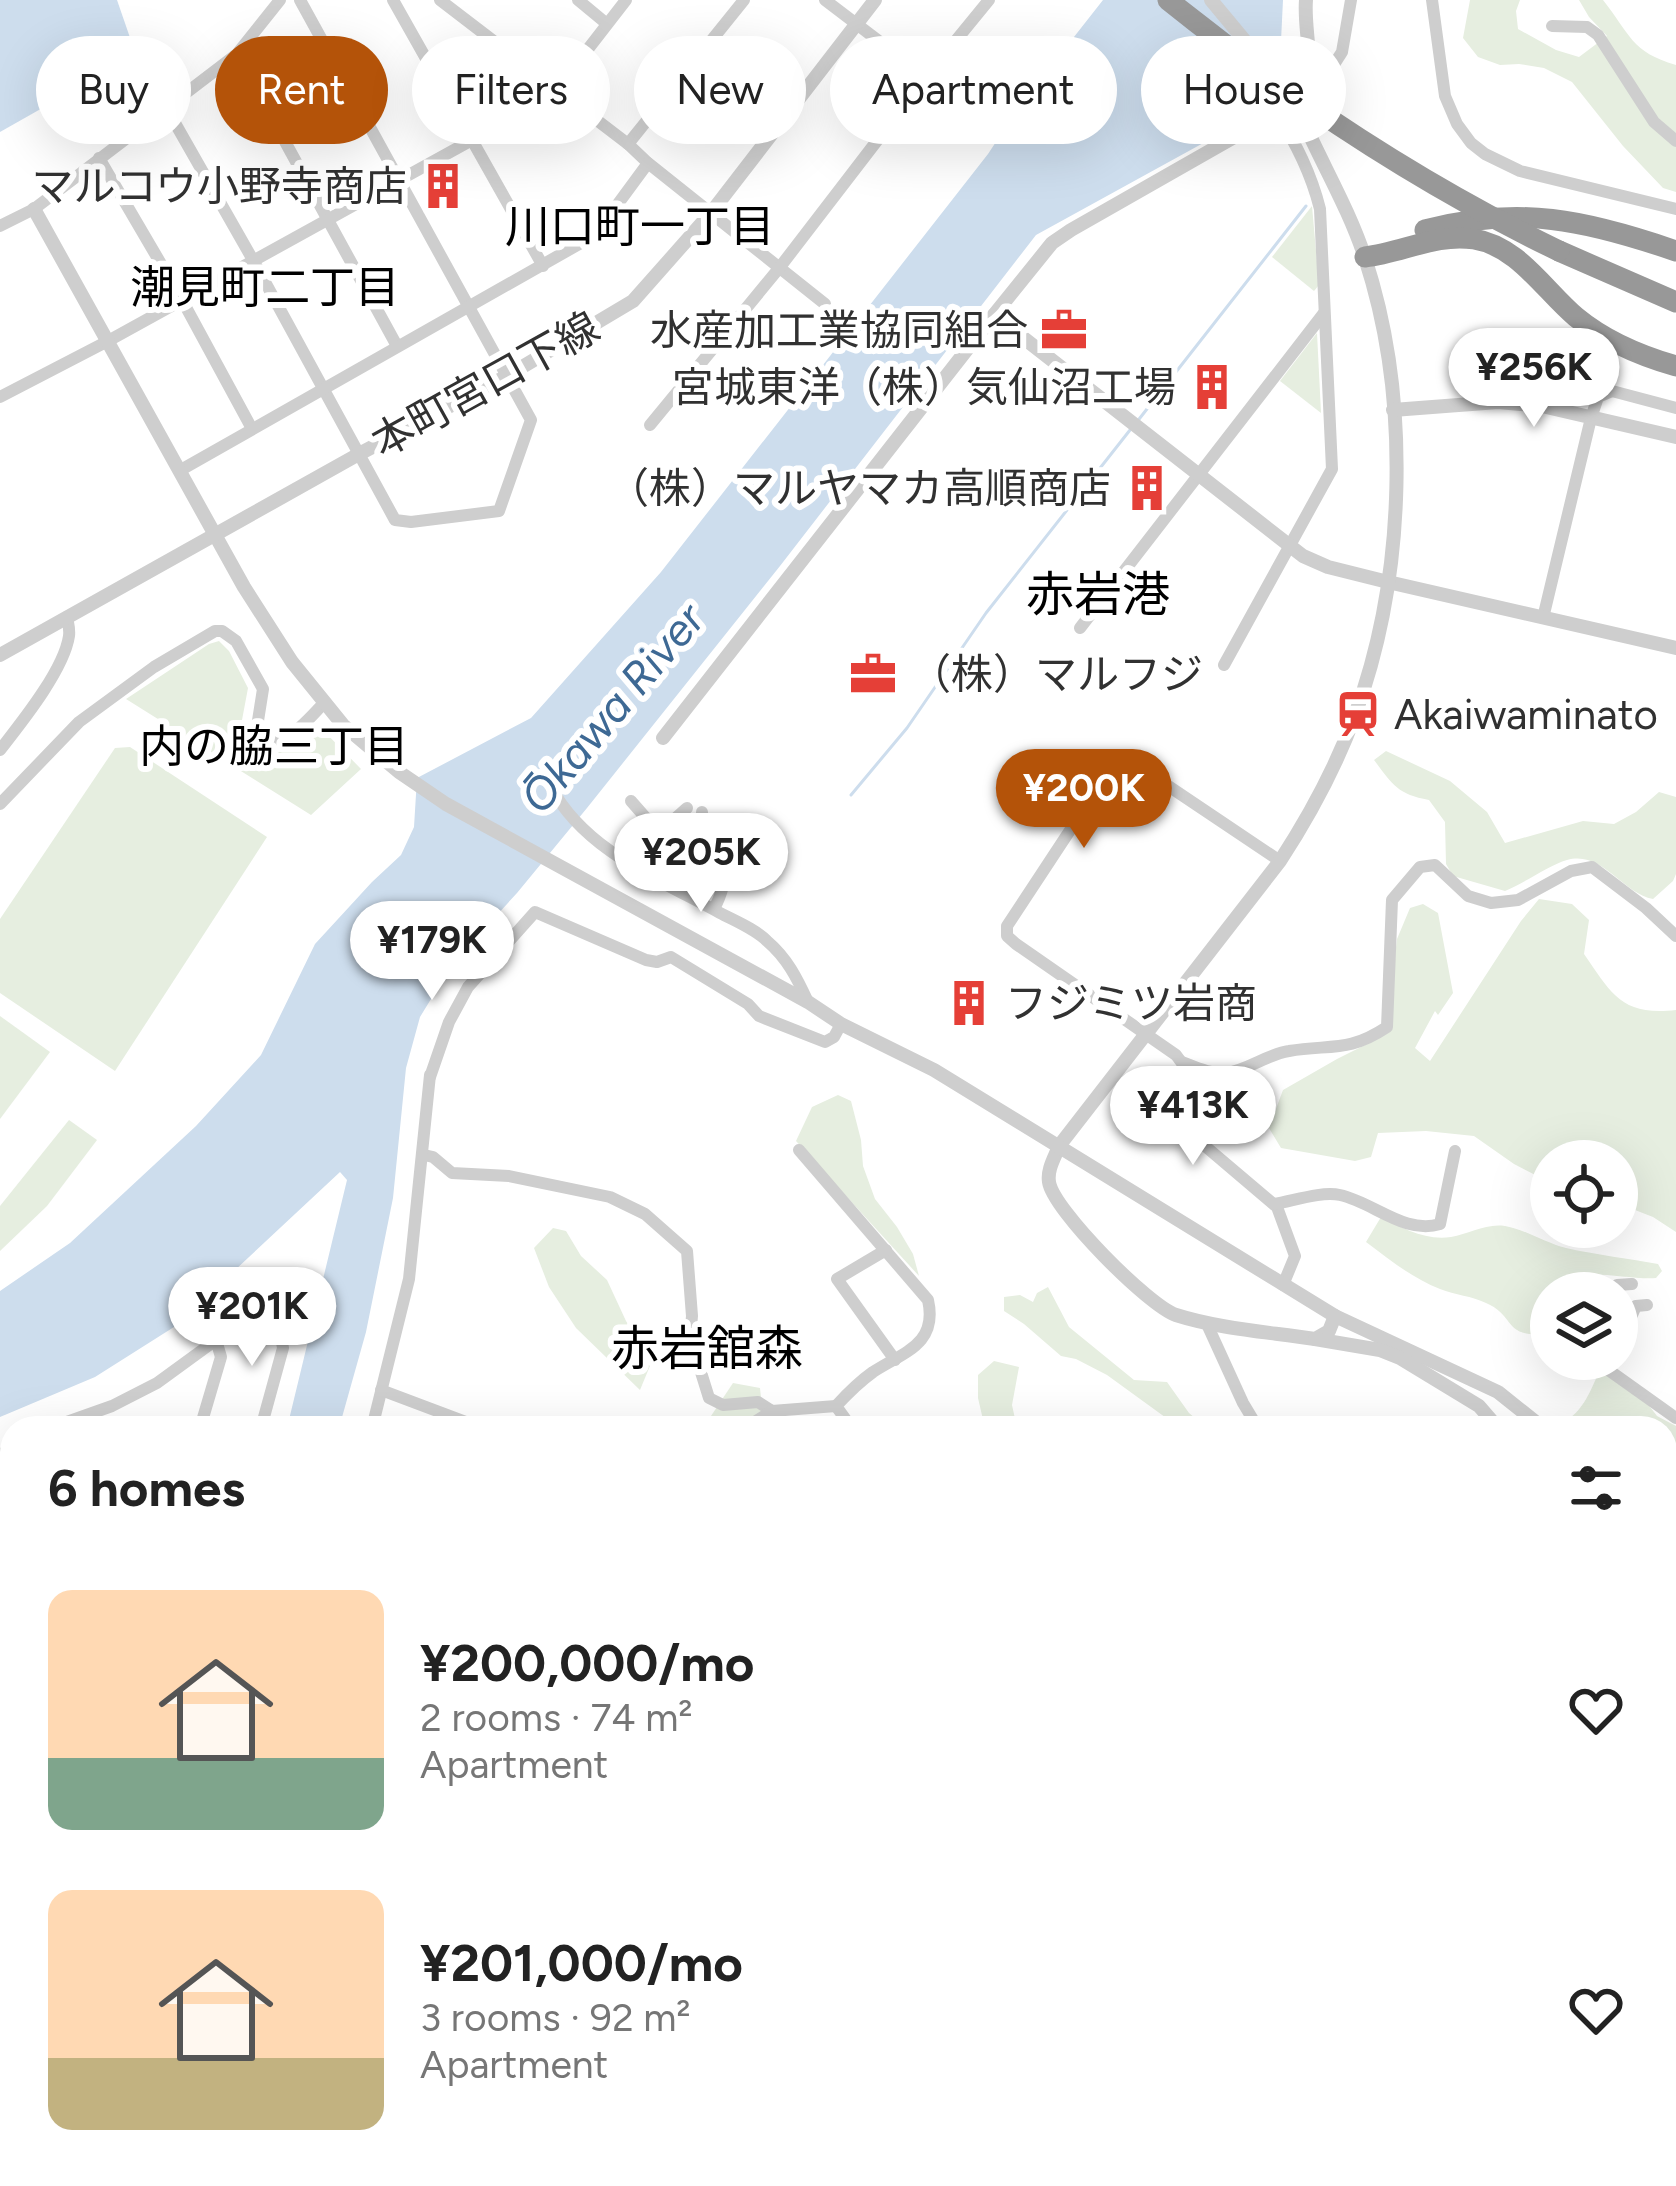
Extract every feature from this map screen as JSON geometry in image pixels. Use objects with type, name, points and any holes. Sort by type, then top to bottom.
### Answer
[{"type":"highway","points":[[1168,0],[1325,119],[1423,180],[1676,302]]},
{"type":"highway","points":[[1183,0],[1253,56],[1353,125],[1466,193],[1561,247],[1676,291]]},
{"type":"highway","points":[[1365,257],[1385,242],[1428,229],[1511,216],[1586,223],[1676,251]]},
{"type":"highway","points":[[1365,257],[1388,255],[1433,240],[1472,238],[1494,244],[1580,320],[1635,352],[1676,366]]},
{"type":"street","points":[[251,36],[280,0]]},
{"type":"street","points":[[187,144],[395,520],[499,511],[531,420],[300,0]]},
{"type":"street","points":[[393,0],[413,36]]},
{"type":"street","points":[[440,0],[487,36]]},
{"type":"street","points":[[578,0],[607,24]]},
{"type":"street","points":[[598,36],[626,0]]},
{"type":"street","points":[[628,144],[744,0]]},
{"type":"street","points":[[825,0],[871,36]]},
{"type":"street","name":"本町宮口下線","points":[[0,655],[507,376],[633,301],[710,214],[875,0]]},
{"type":"street","points":[[960,36],[989,0]]},
{"type":"street","points":[[1211,0],[1263,61],[1305,125],[1365,257],[1384,333],[1397,440],[1388,582],[1356,712],[1324,785],[1280,861],[1059,1146],[1049,1184],[1077,1227],[1150,1300],[1172,1314],[1380,1350],[1479,1406],[1488,1416]]},
{"type":"street","points":[[1306,0],[1307,36]]},
{"type":"street","points":[[1344,36],[1352,0]]},
{"type":"street","points":[[1432,0],[1445,96],[1457,124],[1485,154],[1520,171],[1676,209]]},
{"type":"street","points":[[1552,26],[1587,27],[1598,35],[1654,122],[1676,141]]},
{"type":"street","points":[[191,90],[215,71]]},
{"type":"street","points":[[610,130],[825,304]]},
{"type":"street","points":[[0,226],[34,209],[118,144]]},
{"type":"street","points":[[287,144],[398,346]]},
{"type":"street","points":[[0,397],[465,144]]},
{"type":"street","points":[[474,144],[543,266]]},
{"type":"street","points":[[650,425],[875,144]]},
{"type":"street","points":[[663,738],[1052,244],[1222,144]]},
{"type":"street","points":[[1224,664],[1332,469],[1320,209],[1296,144]]},
{"type":"street","points":[[99,158],[251,428]]},
{"type":"street","points":[[179,470],[595,235],[647,164]]},
{"type":"street","points":[[34,209],[244,587],[292,662],[343,725],[399,772],[446,803],[841,1024],[934,1070],[1335,1316],[1498,1392],[1528,1416]]},
{"type":"street","points":[[1080,628],[1325,312]]},
{"type":"street","points":[[994,315],[1304,556],[1388,582],[1676,648]]},
{"type":"street","points":[[1543,618],[1598,397],[1612,391],[1676,408]]},
{"type":"street","points":[[1393,410],[1498,402],[1542,406],[1676,437]]},
{"type":"street","points":[[0,750],[33,708],[62,657],[69,636],[67,616]]},
{"type":"street","points":[[0,805],[79,722],[214,631],[236,641],[263,689],[256,727],[264,738],[276,741],[289,736],[325,702]]},
{"type":"street","points":[[1280,861],[1143,769],[1117,759],[1016,909],[1007,936],[1181,1062],[1192,1078],[1192,1130],[1274,1204],[1295,1256],[1283,1285]]},
{"type":"street","points":[[551,788],[572,818],[608,849],[764,937],[793,969],[808,1002]]},
{"type":"street","points":[[632,801],[658,833]]},
{"type":"street","points":[[640,868],[658,833],[687,808]]},
{"type":"street","points":[[702,812],[704,831],[726,880],[714,910]]},
{"type":"street","points":[[1181,1062],[1227,1073],[1285,1051],[1336,1048],[1370,1039],[1387,1027],[1392,900],[1420,867],[1436,865],[1468,896],[1491,903],[1518,900],[1571,871],[1592,867],[1676,936]]},
{"type":"street","points":[[375,1416],[409,1279],[430,1076],[449,1022],[468,987],[535,913],[646,960],[671,957],[788,1030],[825,1042],[841,1024]]},
{"type":"street","points":[[765,1416],[836,1406],[863,1380],[926,1336],[931,1313],[928,1300],[799,1150]]},
{"type":"street","points":[[1274,1204],[1336,1193],[1399,1221],[1428,1228],[1440,1224],[1455,1151]]},
{"type":"street","points":[[424,1155],[452,1172],[579,1189],[645,1214],[688,1251],[690,1337],[709,1398],[723,1405],[758,1402],[772,1412]]},
{"type":"street","points":[[886,1250],[837,1279],[895,1360]]},
{"type":"street","points":[[1638,1306],[1647,1305]]},
{"type":"street","points":[[1315,1339],[1329,1330],[1335,1316]]},
{"type":"street","points":[[84,1416],[157,1383],[235,1323],[256,1319],[266,1322],[281,1338],[283,1348],[264,1416]]},
{"type":"street","points":[[1206,1322],[1251,1416]]},
{"type":"street","points":[[203,1416],[220,1357],[217,1340]]},
{"type":"street","points":[[1630,1380],[1674,1416]]},
{"type":"street","points":[[381,1390],[450,1416]]},
{"type":"street","points":[[836,1406],[843,1416]]},
{"type":"shaded area","points":[[1470,0],[1520,0],[1518,29],[1579,57],[1607,36],[1579,0],[1603,0],[1640,48],[1676,65],[1676,192],[1663,188],[1623,146],[1572,82],[1544,68],[1500,65],[1478,57],[1463,38]]},
{"type":"shaded area","points":[[1312,206],[1319,285],[1314,291],[1272,257]]},
{"type":"shaded area","points":[[1317,333],[1321,413],[1280,381]]},
{"type":"shaded area","points":[[219,641],[248,688],[242,720],[255,745],[276,754],[321,728],[361,769],[311,815],[126,699]]},
{"type":"shaded area","points":[[130,747],[267,837],[115,1071],[0,993],[0,919],[115,748]]},
{"type":"shaded area","points":[[1386,751],[1450,781],[1487,812],[1505,843],[1583,821],[1614,824],[1659,792],[1676,797],[1673,881],[1653,899],[1601,866],[1579,859],[1560,862],[1505,891],[1453,876],[1446,864],[1445,822],[1429,800],[1403,791],[1386,776],[1374,760]]},
{"type":"shaded area","points":[[1539,899],[1572,904],[1589,920],[1584,954],[1620,999],[1642,1009],[1676,1010],[1676,1232],[1638,1211],[1638,1140],[1530,1140],[1530,1172],[1474,1136],[1378,1133],[1371,1157],[1355,1161],[1281,1148],[1269,1128],[1283,1090],[1373,1041],[1388,1013],[1397,939],[1410,908],[1423,904],[1438,913],[1453,993],[1438,1015],[1435,1011],[1415,1048],[1430,1061]]},
{"type":"shaded area","points":[[0,1016],[50,1052],[0,1119]]},
{"type":"shaded area","points":[[838,1095],[851,1101],[863,1166],[875,1199],[913,1254],[919,1276],[796,1141],[812,1107]]},
{"type":"shaded area","points":[[69,1120],[97,1140],[47,1206],[0,1251],[0,1206]]},
{"type":"shaded area","points":[[1381,1217],[1432,1237],[1498,1225],[1530,1234],[1530,1248],[1566,1248],[1658,1264],[1662,1271],[1656,1278],[1638,1277],[1638,1272],[1530,1272],[1530,1334],[1517,1330],[1496,1308],[1430,1285],[1366,1242]]},
{"type":"shaded area","points":[[553,1228],[566,1231],[581,1256],[607,1280],[652,1361],[640,1390],[576,1328],[549,1287],[534,1248]]},
{"type":"shaded area","points":[[1048,1287],[1069,1327],[1134,1380],[1167,1382],[1193,1416],[1163,1416],[1107,1375],[1061,1356],[1004,1311],[1004,1297],[1020,1295],[1033,1302]]},
{"type":"shaded area","points":[[994,1361],[1019,1367],[1014,1416],[982,1416],[978,1375]]},
{"type":"shaded area","points":[[1595,1380],[1616,1380],[1644,1399],[1657,1416],[1572,1416]]},
{"type":"shaded area","points":[[733,1383],[760,1388],[763,1416],[711,1416]]},
{"type":"water","points":[[0,0],[117,0],[129,36],[36,36],[36,112],[0,132]]},
{"type":"water","name":"Ōkawa River","points":[[1103,0],[1283,0],[1281,36],[1141,36],[1141,144],[1202,144],[1036,235],[587,808],[453,963],[420,1017],[406,1068],[393,1198],[366,1332],[342,1416],[290,1416],[347,1180],[340,1172],[174,1327],[95,1377],[0,1416],[0,1291],[70,1243],[196,1126],[261,1055],[315,944],[401,855],[414,827],[417,778],[531,718],[661,572],[995,144],[1117,144],[1117,36],[1075,36]]},
{"type":"waterway","points":[[1136,423],[1306,206]]},
{"type":"waterway","points":[[851,795],[907,728],[986,613],[1130,430]]},
{"type":"place","name":"マルコウ小野寺商店","points":[[443,186]]},
{"type":"place","name":"水産加工業協同組合","points":[[1064,330]]},
{"type":"place","name":"宮城東洋（株）気仙沼工場","points":[[1212,387]]},
{"type":"place","name":"（株）マルヤマカ高順商店","points":[[1147,488]]},
{"type":"place","name":"（株）マルフジ","points":[[873,674]]},
{"type":"place","name":"Akaiwaminato","points":[[1358,714]]},
{"type":"place","name":"フジミツ岩商","points":[[969,1003]]},
{"type":"district","name":"川口町一丁目","points":[[640,226]]},
{"type":"district","name":"潮見町二丁目","points":[[265,287]]},
{"type":"district","name":"赤岩港","points":[[1098,594]]},
{"type":"district","name":"内の脇三丁目","points":[[274,746]]},
{"type":"district","name":"赤岩舘森","points":[[707,1348]]}]
